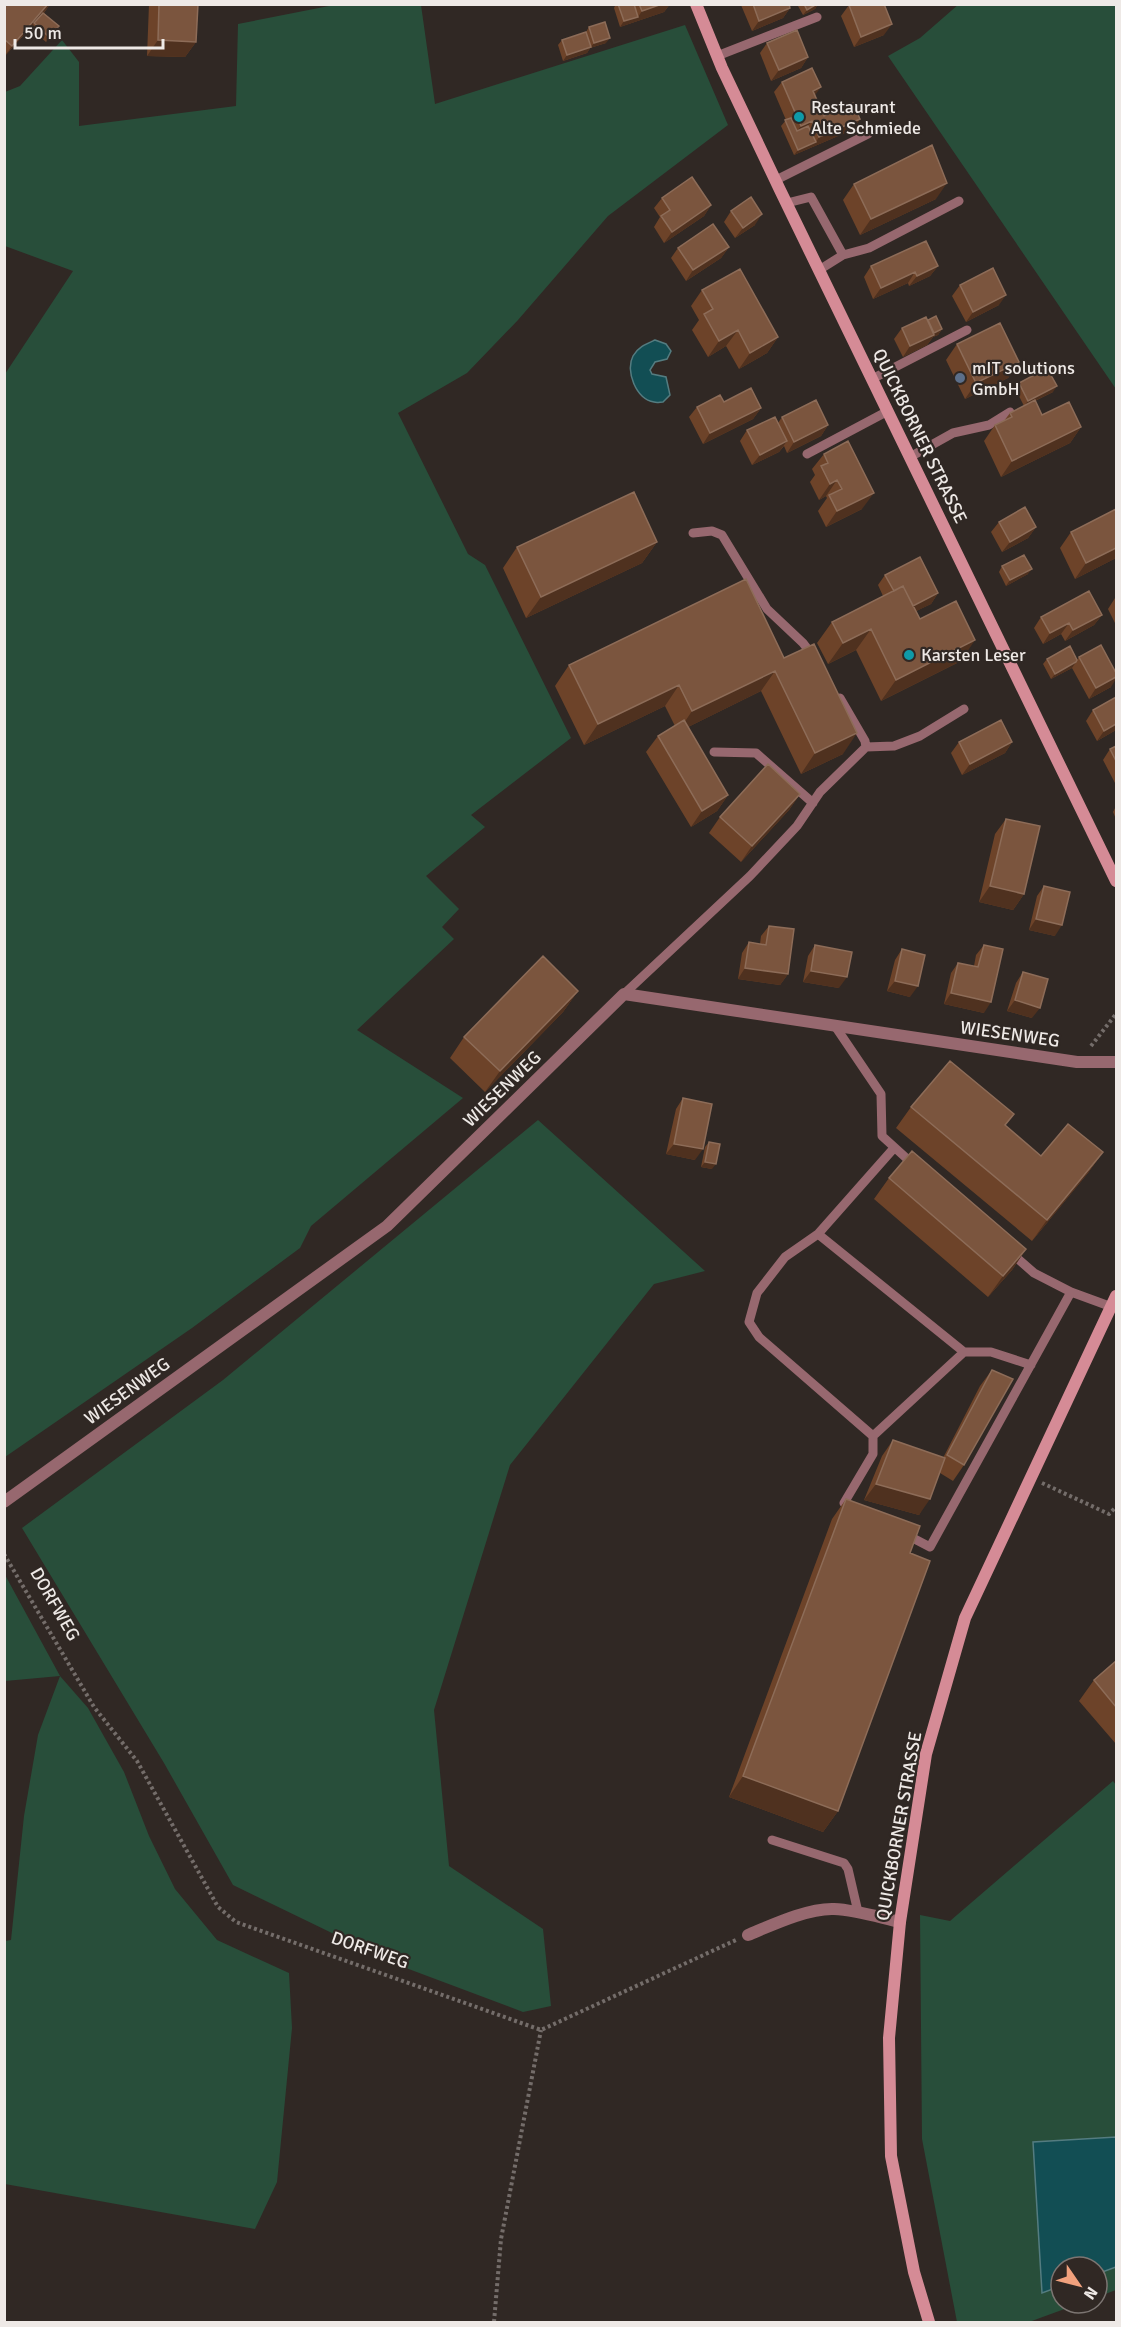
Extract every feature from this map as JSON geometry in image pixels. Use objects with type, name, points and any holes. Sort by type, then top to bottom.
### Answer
[{"type":"main road","name":"QUICKBORNER STRASSE","points":[[696,4],[717,56],[819,270],[1116,881]]},
{"type":"main road","name":"QUICKBORNER STRASSE","points":[[929,2322],[915,2272],[891,2156],[889,2038],[900,1922],[926,1755],[966,1618],[1114,1302]]},
{"type":"street","name":"WIESENWEG","points":[[4,1502],[387,1227],[624,994],[1077,1062],[1116,1062]]},
{"type":"street","points":[[748,1935],[788,1918],[832,1909],[858,1912],[900,1922]]},
{"type":"lane","points":[[717,56],[817,17]]},
{"type":"lane","points":[[776,180],[868,134]]},
{"type":"lane","points":[[787,203],[811,197],[843,255]]},
{"type":"lane","points":[[819,270],[843,255],[869,248],[959,201]]},
{"type":"lane","points":[[873,379],[967,330]]},
{"type":"lane","points":[[807,454],[888,411]]},
{"type":"lane","points":[[910,457],[953,433],[989,425],[1010,412]]},
{"type":"lane","points":[[693,533],[712,531],[722,536],[767,609],[803,643],[818,663]]},
{"type":"lane","points":[[836,692],[865,741],[866,747]]},
{"type":"lane","points":[[624,994],[750,876],[797,826],[834,777],[866,747],[894,746],[920,736],[964,709]]},
{"type":"lane","points":[[714,752],[756,753],[813,803]]},
{"type":"lane","points":[[835,1026],[881,1094],[882,1136],[920,1171]]},
{"type":"lane","points":[[873,1436],[759,1336],[749,1322],[757,1293],[785,1257],[818,1234],[894,1148]]},
{"type":"lane","points":[[818,1234],[964,1353]]},
{"type":"lane","points":[[999,1242],[1034,1273],[1071,1293],[1114,1302]]},
{"type":"lane","points":[[892,1527],[930,1547],[1071,1293]]},
{"type":"lane","points":[[863,1513],[844,1503],[873,1454],[873,1436],[964,1353],[992,1352],[1031,1365]]},
{"type":"lane","points":[[772,1840],[844,1863],[848,1869],[858,1912]]},
{"type":"path","points":[[1077,1062],[1110,1025],[1116,1014]]},
{"type":"path","points":[[1031,1478],[1109,1514],[1116,1507]]},
{"type":"path","name":"DORFWEG","points":[[4,1554],[94,1707],[137,1761],[218,1907],[236,1922],[541,2030]]},
{"type":"path","points":[[494,2322],[501,2239],[541,2030],[748,1935]]},
{"type":"green space","points":[[959,4],[1116,5],[1116,389],[888,56],[920,38]]},
{"type":"green space","points":[[334,5],[421,5],[435,104],[685,25],[728,125],[608,216],[518,320],[467,373],[398,413],[468,554],[485,565],[571,738],[471,815],[485,827],[426,876],[459,909],[442,927],[454,939],[357,1030],[463,1098],[311,1226],[300,1248],[192,1328],[5,1457],[5,374],[73,271],[5,246],[5,92],[20,86],[62,40],[79,62],[79,126],[236,106],[238,24]]},
{"type":"green space","points":[[538,1120],[705,1271],[654,1284],[510,1465],[434,1710],[449,1866],[543,1929],[551,2006],[523,2012],[398,1965],[233,1885],[164,1763],[22,1528],[223,1380]]},
{"type":"green space","points":[[4,1573],[60,1676],[5,1681]]},
{"type":"green space","points":[[60,1676],[88,1708],[124,1772],[149,1836],[175,1889],[217,1940],[289,1973],[292,2028],[277,2182],[255,2229],[5,2184],[5,1941],[11,1940],[24,1816],[38,1735]]},
{"type":"green space","points":[[1113,1781],[1116,1785],[1116,2290],[1109,2293],[1109,2255],[1049,2255],[1049,2315],[1029,2322],[957,2322],[922,2139],[920,1915],[950,1921]]},
{"type":"water","points":[[655,340],[666,344],[671,351],[667,359],[655,362],[650,370],[652,374],[666,377],[670,395],[663,402],[654,402],[642,396],[634,384],[630,369],[635,353],[642,346]]},
{"type":"water","points":[[1116,2137],[1116,2267],[1109,2270],[1109,2255],[1049,2255],[1049,2290],[1042,2293],[1033,2142]]},
{"type":"building","points":[[4,4],[48,4],[12,46],[4,39]]},
{"type":"building","points":[[159,4],[198,4],[196,42],[158,40]]},
{"type":"building","points":[[618,4],[634,4],[638,17],[624,21]]},
{"type":"building","points":[[639,4],[662,4],[642,11]]},
{"type":"building","points":[[753,4],[789,4],[790,8],[759,21]]},
{"type":"building","points":[[804,4],[817,4],[807,10]]},
{"type":"building","points":[[884,4],[892,24],[861,37],[849,5]]},
{"type":"building","points":[[43,13],[59,26],[49,37],[34,23]]},
{"type":"building","points":[[605,22],[610,38],[594,43],[589,27]]},
{"type":"building","points":[[797,30],[808,57],[779,70],[767,43]]},
{"type":"building","points":[[586,32],[591,47],[567,55],[562,40]]},
{"type":"building","points":[[812,68],[821,87],[813,91],[824,116],[853,103],[860,119],[819,137],[812,121],[801,126],[782,82]]},
{"type":"building","points":[[791,118],[797,131],[808,126],[816,142],[798,150],[785,120]]},
{"type":"building","points":[[932,145],[947,183],[871,219],[854,184]]},
{"type":"building","points":[[692,177],[711,205],[672,232],[661,216],[670,210],[662,198]]},
{"type":"building","points":[[751,197],[762,214],[743,228],[731,211]]},
{"type":"building","points":[[713,224],[729,247],[693,270],[678,248]]},
{"type":"building","points":[[926,241],[938,266],[917,276],[915,272],[881,288],[871,266]]},
{"type":"building","points":[[993,268],[1006,295],[973,312],[960,285]]},
{"type":"building","points":[[740,269],[778,337],[750,353],[738,330],[719,341],[704,314],[713,309],[702,290]]},
{"type":"building","points":[[936,316],[942,329],[934,333],[928,320]]},
{"type":"building","points":[[926,317],[934,335],[910,346],[902,328]]},
{"type":"building","points":[[1000,323],[1019,362],[976,383],[957,344]]},
{"type":"building","points":[[1047,368],[1057,386],[1028,401],[1019,383]]},
{"type":"building","points":[[751,388],[761,408],[710,433],[697,407],[720,395],[724,402]]},
{"type":"building","points":[[816,400],[828,425],[794,442],[782,417]]},
{"type":"building","points":[[1035,400],[1042,415],[1069,402],[1081,427],[1012,461],[995,425],[1012,417],[1010,413]]},
{"type":"building","points":[[775,417],[787,441],[760,455],[747,430]]},
{"type":"building","points":[[848,441],[874,493],[837,511],[829,495],[842,489],[837,480],[830,484],[821,466],[828,463],[824,454]]},
{"type":"building","points":[[634,492],[657,542],[541,597],[517,547]]},
{"type":"building","points":[[1025,507],[1036,527],[1010,542],[999,522]]},
{"type":"building","points":[[1116,509],[1116,548],[1086,563],[1071,532]]},
{"type":"building","points":[[1024,555],[1032,569],[1010,580],[1002,566]]},
{"type":"building","points":[[920,557],[938,593],[913,606],[903,586],[894,591],[885,575]]},
{"type":"building","points":[[746,579],[784,658],[814,644],[857,733],[815,753],[775,671],[692,711],[679,685],[598,724],[569,665]]},
{"type":"building","points":[[903,586],[920,619],[956,601],[975,640],[896,680],[871,629],[843,643],[832,622]]},
{"type":"building","points":[[1089,591],[1102,615],[1073,630],[1069,623],[1050,633],[1041,617]]},
{"type":"building","points":[[1101,645],[1116,677],[1096,688],[1079,657]]},
{"type":"building","points":[[1070,646],[1076,662],[1055,674],[1047,659]]},
{"type":"building","points":[[1116,697],[1116,724],[1104,731],[1093,710]]},
{"type":"building","points":[[684,720],[728,795],[702,811],[658,736]]},
{"type":"building","points":[[1001,720],[1012,742],[970,764],[959,742]]},
{"type":"building","points":[[1116,746],[1116,761],[1110,749]]},
{"type":"building","points":[[768,764],[800,794],[752,846],[720,817]]},
{"type":"building","points":[[1006,819],[1040,826],[1024,894],[990,886]]},
{"type":"building","points":[[1044,886],[1070,892],[1062,925],[1036,919]]},
{"type":"building","points":[[769,926],[794,929],[788,974],[745,968],[749,942],[766,945]]},
{"type":"building","points":[[815,945],[852,952],[847,977],[811,971]]},
{"type":"building","points":[[984,945],[1003,949],[991,1002],[951,993],[958,963],[978,967]]},
{"type":"building","points":[[902,949],[925,955],[918,986],[895,981]]},
{"type":"building","points":[[543,956],[578,991],[500,1071],[464,1037]]},
{"type":"building","points":[[1023,972],[1048,979],[1040,1008],[1015,1000]]},
{"type":"building","points":[[950,1061],[1014,1114],[1005,1125],[1041,1156],[1068,1124],[1103,1152],[1047,1220],[911,1107]]},
{"type":"building","points":[[683,1098],[712,1104],[703,1149],[674,1144]]},
{"type":"building","points":[[709,1142],[720,1144],[716,1164],[705,1162]]},
{"type":"building","points":[[912,1151],[1026,1249],[1003,1276],[889,1178]]},
{"type":"building","points":[[992,1370],[1013,1379],[964,1465],[947,1455]]},
{"type":"building","points":[[893,1440],[945,1458],[930,1499],[876,1484]]},
{"type":"building","points":[[846,1499],[920,1526],[910,1553],[930,1561],[838,1811],[743,1776]]},
{"type":"building","points":[[1116,1661],[1116,1707],[1094,1680]]},
{"type":"place","name":"Restaurant Alte Schmiede","points":[[799,117]]},
{"type":"place","name":"mIT solutions GmbH","points":[[960,378]]},
{"type":"place","name":"Karsten Leser","points":[[909,655]]}]
